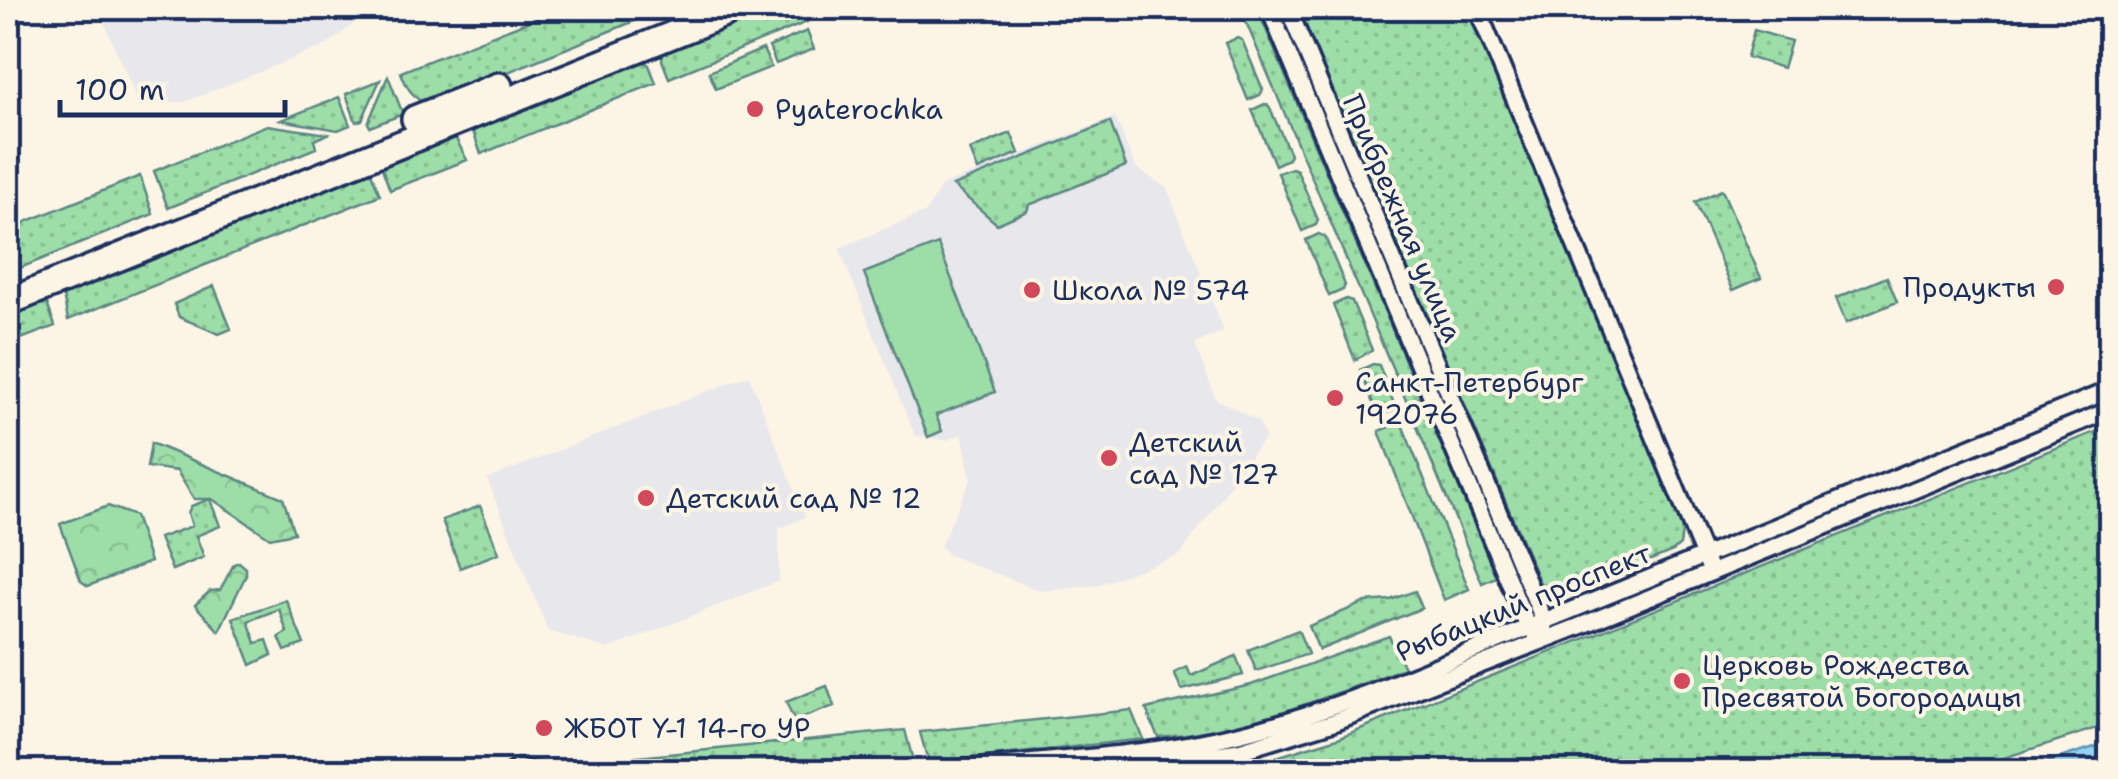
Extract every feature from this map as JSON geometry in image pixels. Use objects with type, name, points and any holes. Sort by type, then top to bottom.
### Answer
[{"type":"main road","points":[[8,283],[694,8]]},
{"type":"main road","points":[[8,302],[739,8]]},
{"type":"street","name":"Прибрежная улица","points":[[1269,8],[1528,627],[1543,640]]},
{"type":"street","name":"Прибрежная улица","points":[[1288,8],[1544,621],[1543,640]]},
{"type":"street","points":[[1476,8],[1711,573]]},
{"type":"street","name":"Рыбацкий проспект","points":[[930,772],[1152,749],[1234,736],[1328,707],[2110,390]]},
{"type":"street","name":"Рыбацкий проспект","points":[[1090,772],[1209,757],[1269,744],[1543,640],[2110,410]]},
{"type":"street","points":[[511,772],[518,768],[536,772]]},
{"type":"shaded area","points":[[98,8],[358,8],[362,17],[327,45],[185,102],[138,102]]},
{"type":"shaded area","name":"Школа № 574","points":[[1115,117],[1136,168],[1167,188],[1224,331],[1195,344],[1216,399],[1259,422],[1265,437],[1180,555],[1097,585],[1041,591],[949,555],[940,546],[971,479],[963,438],[961,434],[947,440],[915,436],[839,248],[926,212],[941,186]]},
{"type":"shaded area","name":"Детский сад № 12","points":[[749,375],[805,517],[779,529],[779,581],[609,649],[548,631],[487,479]]},
{"type":"green space","points":[[561,8],[667,8],[426,105],[405,82],[401,72]]},
{"type":"green space","points":[[765,8],[801,8],[807,22],[669,78],[662,60],[663,49]]},
{"type":"green space","points":[[1240,8],[1257,8],[1420,396],[1408,405]]},
{"type":"green space","points":[[1298,8],[1468,8],[1678,516],[1682,532],[1680,545],[1673,551],[1561,597],[1548,593],[1539,581]]},
{"type":"green space","points":[[1754,30],[1791,41],[1783,68],[1747,57]]},
{"type":"green space","points":[[807,31],[814,49],[776,64],[769,47]]},
{"type":"green space","points":[[1242,40],[1263,90],[1248,100],[1225,43]]},
{"type":"green space","points":[[763,49],[771,67],[716,89],[709,72]]},
{"type":"green space","points":[[639,58],[649,65],[656,83],[481,154],[471,126]]},
{"type":"green space","points":[[388,76],[403,114],[370,127],[368,123]]},
{"type":"green space","points":[[380,80],[362,120],[356,122],[346,94]]},
{"type":"green space","points":[[339,97],[350,125],[338,130],[281,120]]},
{"type":"green space","points":[[1265,104],[1290,154],[1275,165],[1252,110]]},
{"type":"green space","points":[[1110,122],[1126,166],[1029,205],[1027,211],[997,224],[953,186]]},
{"type":"green space","points":[[267,125],[328,134],[314,140],[316,148],[168,208],[154,171]]},
{"type":"green space","points":[[453,133],[467,160],[390,190],[382,168],[406,158],[404,152]]},
{"type":"green space","points":[[1011,133],[1019,153],[978,170],[970,150]]},
{"type":"green space","points":[[369,167],[380,195],[68,320],[62,290]]},
{"type":"green space","points":[[1297,170],[1318,220],[1302,231],[1278,173]]},
{"type":"green space","points":[[140,176],[153,214],[8,273],[8,229]]},
{"type":"green space","points":[[1722,190],[1761,278],[1733,290],[1695,202]]},
{"type":"green space","points":[[1319,234],[1325,237],[1345,285],[1329,296],[1306,240]]},
{"type":"green space","points":[[938,244],[995,392],[936,415],[942,431],[928,437],[864,273]]},
{"type":"green space","points":[[1887,277],[1897,302],[1846,323],[1836,298]]},
{"type":"green space","points":[[214,286],[231,329],[219,334],[179,317],[174,304]]},
{"type":"green space","points":[[45,298],[55,326],[8,344],[8,313]]},
{"type":"green space","points":[[1346,299],[1352,301],[1372,350],[1355,360],[1333,305]]},
{"type":"green space","points":[[1379,365],[1396,409],[1383,415],[1376,411],[1360,370]]},
{"type":"green space","points":[[1428,414],[1496,577],[1482,583],[1413,417]]},
{"type":"green space","points":[[1401,422],[1469,589],[1444,600],[1379,431]]},
{"type":"green space","points":[[2110,426],[2110,724],[1963,771],[1212,771],[1270,759],[1338,738]]},
{"type":"green space","points":[[151,443],[283,498],[294,533],[270,538],[212,499],[194,499],[177,471],[147,467]]},
{"type":"green space","points":[[210,499],[220,526],[196,536],[204,557],[172,570],[159,538],[192,526],[188,513],[191,506]]},
{"type":"green space","points":[[108,506],[135,516],[150,562],[88,586],[81,581],[60,524]]},
{"type":"green space","points":[[480,506],[499,553],[460,568],[442,520]]},
{"type":"green space","points":[[239,562],[246,568],[246,575],[219,631],[195,605],[210,591],[220,590],[234,564]]},
{"type":"green space","points":[[1415,591],[1422,608],[1319,650],[1309,626],[1366,602],[1390,600]]},
{"type":"green space","points":[[286,600],[304,644],[285,651],[279,637],[287,632],[279,609],[248,621],[256,643],[267,640],[272,655],[251,665],[233,618]]},
{"type":"green space","points":[[1298,630],[1308,654],[1256,671],[1248,650]]},
{"type":"green space","points":[[1389,636],[1404,668],[1283,712],[1221,728],[1158,737],[1146,709],[1251,685]]},
{"type":"green space","points":[[1236,656],[1243,675],[1182,690],[1174,673],[1187,667],[1191,676]]},
{"type":"green space","points":[[827,686],[834,706],[794,721],[786,702]]},
{"type":"green space","points":[[1131,710],[1143,739],[932,763],[920,732]]},
{"type":"green space","points":[[905,730],[912,757],[908,766],[851,772],[587,772],[559,768],[559,765]]},
{"type":"water","points":[[2110,742],[2110,771],[2019,771]]},
{"type":"place","name":"Pyaterochka","points":[[755,109]]},
{"type":"place","name":"Продукты","points":[[2056,287]]},
{"type":"place","name":"Школа № 574","points":[[1032,290]]},
{"type":"place","name":"Санкт-Петербург 192076","points":[[1335,398]]},
{"type":"place","name":"Детский сад № 127","points":[[1109,458]]},
{"type":"place","name":"Детский сад № 12","points":[[646,498]]},
{"type":"place","name":"Церковь Рождества Пресвятой Богородицы","points":[[1682,681]]},
{"type":"place","name":"ЖБОТ Y-1 14-го УР","points":[[544,728]]}]
